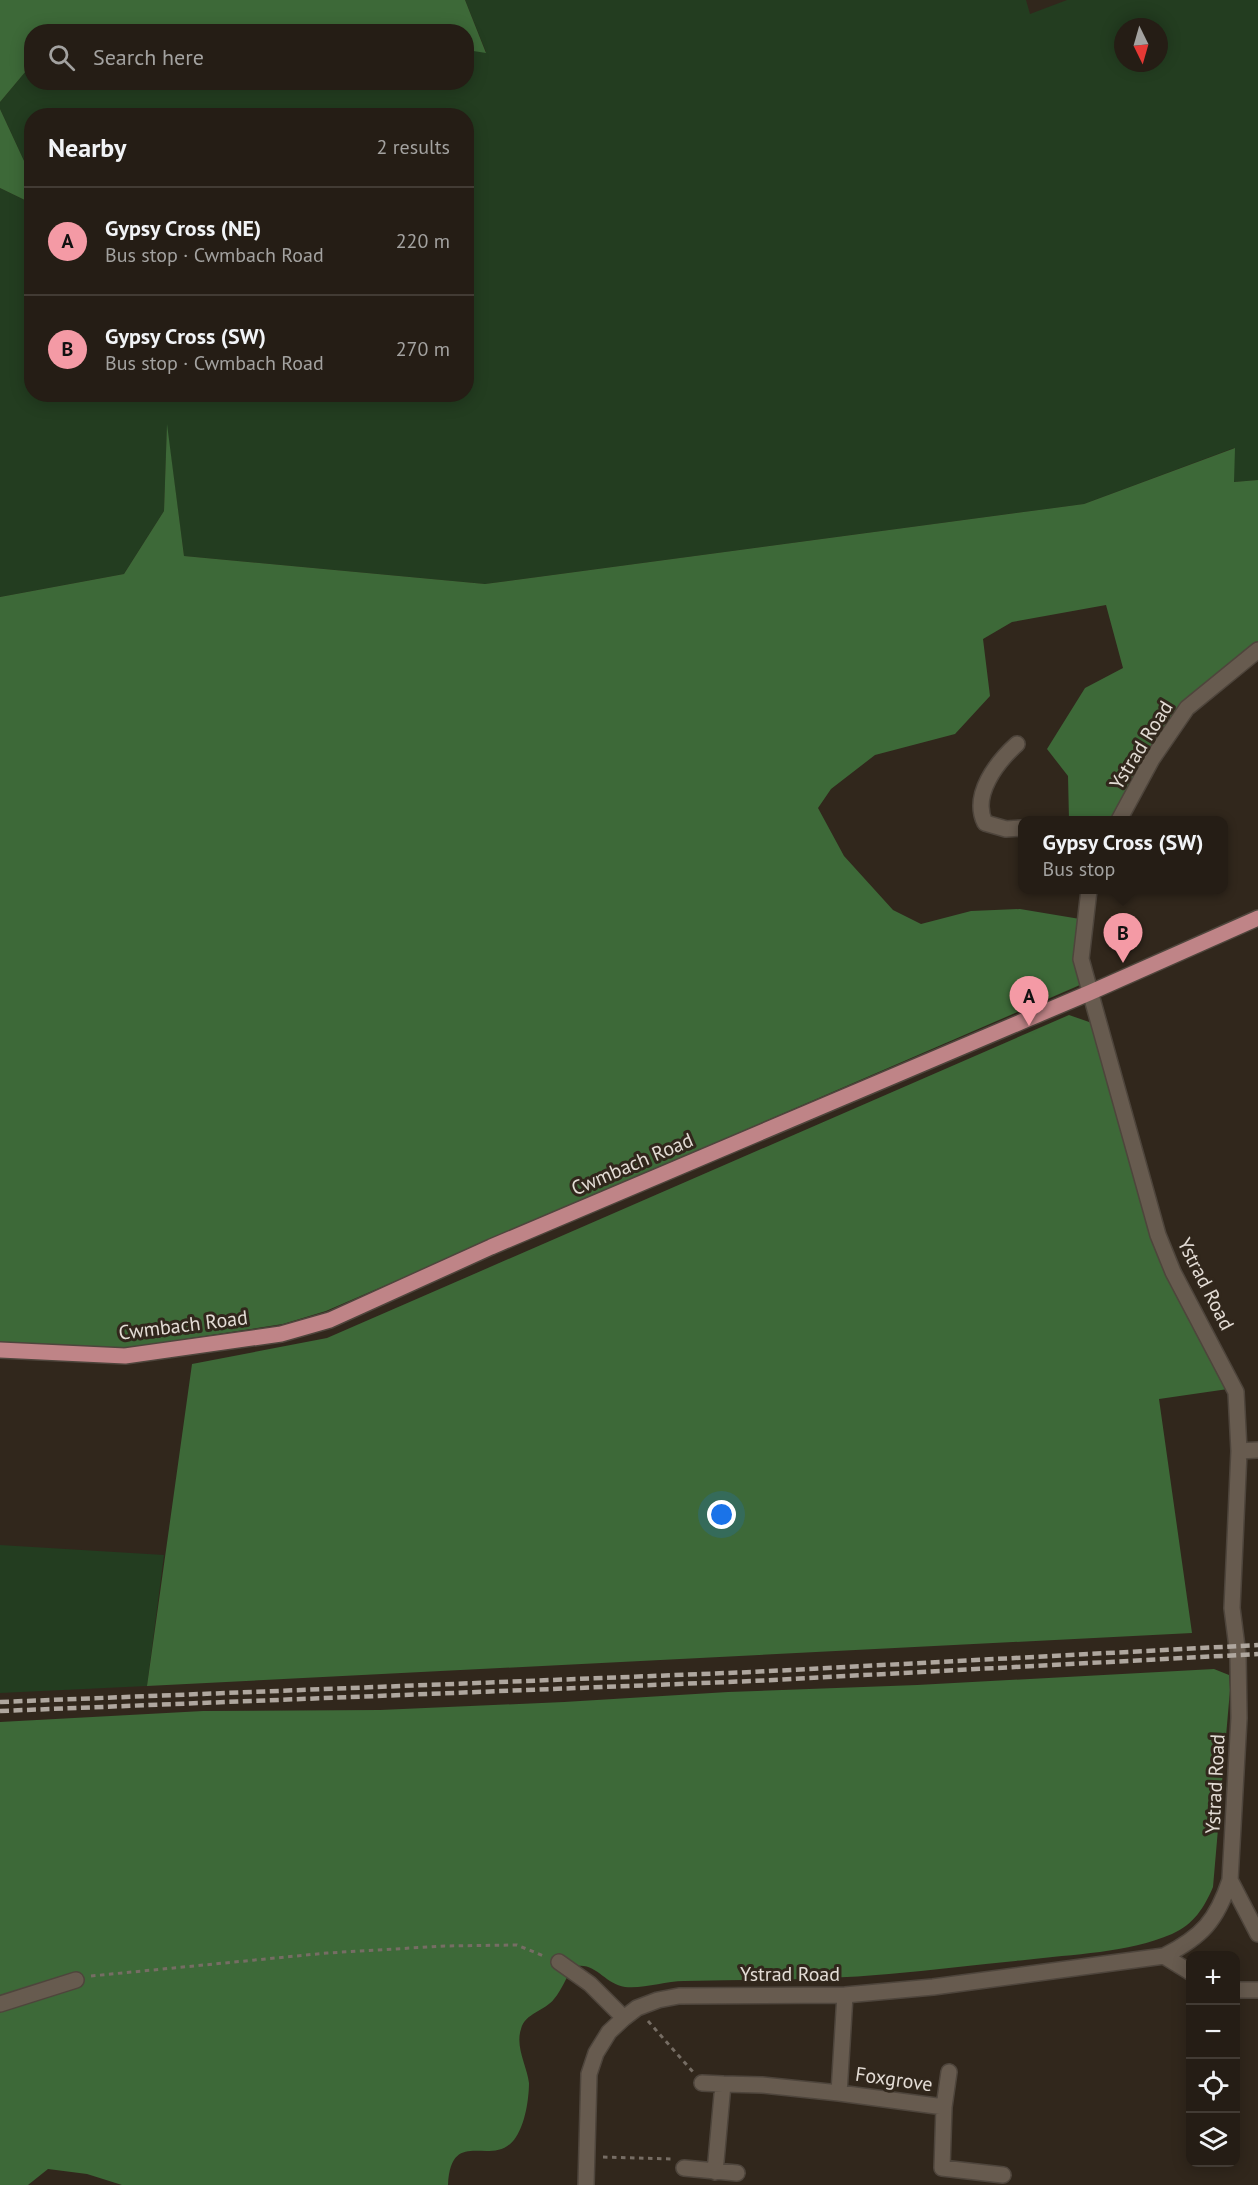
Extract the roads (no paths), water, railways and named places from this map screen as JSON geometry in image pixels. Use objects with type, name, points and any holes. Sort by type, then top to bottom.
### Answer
[{"type":"main road","name":"Cwmbach Road","points":[[0,1350],[125,1356],[282,1334],[330,1320],[491,1247],[1089,993],[1258,918]]},
{"type":"street","name":"Ystrad Road","points":[[1121,816],[1152,759],[1187,708],[1258,650]]},
{"type":"street","points":[[1017,744],[992,769],[981,806],[985,823],[1006,829],[1018,828]]},
{"type":"street","name":"Ystrad Road","points":[[630,2013],[679,1996],[845,1995],[933,1987],[1164,1956],[1184,1946],[1203,1931],[1216,1916],[1230,1880],[1239,1718],[1238,1655],[1232,1608],[1239,1451],[1236,1392],[1173,1272],[1158,1235],[1081,959],[1089,894]]},
{"type":"street","points":[[1239,1451],[1258,1450]]},
{"type":"street","points":[[1230,1880],[1258,1934]]},
{"type":"street","points":[[1164,1956],[1186,1969]]},
{"type":"street","points":[[559,1962],[630,2013],[609,2032],[588,2074],[586,2185]]},
{"type":"street","points":[[0,2004],[76,1980]]},
{"type":"street","points":[[1240,1990],[1258,1990]]},
{"type":"street","points":[[839,2093],[845,1995]]},
{"type":"street","name":"Foxgrove","points":[[949,2072],[944,2107],[942,2168],[1003,2175]]},
{"type":"street","name":"Foxgrove","points":[[702,2083],[762,2085],[944,2107]]},
{"type":"street","points":[[716,2172],[723,2084]]},
{"type":"street","points":[[684,2168],[737,2173]]},
{"type":"railway","points":[[0,1702],[752,1672],[1258,1645]]},
{"type":"railway","points":[[0,1711],[753,1681],[1258,1654]]},
{"type":"place","name":"Gypsy Cross (SW)","points":[[1123,963]]},
{"type":"place","name":"Gypsy Cross (NE)","points":[[1029,1026]]}]
